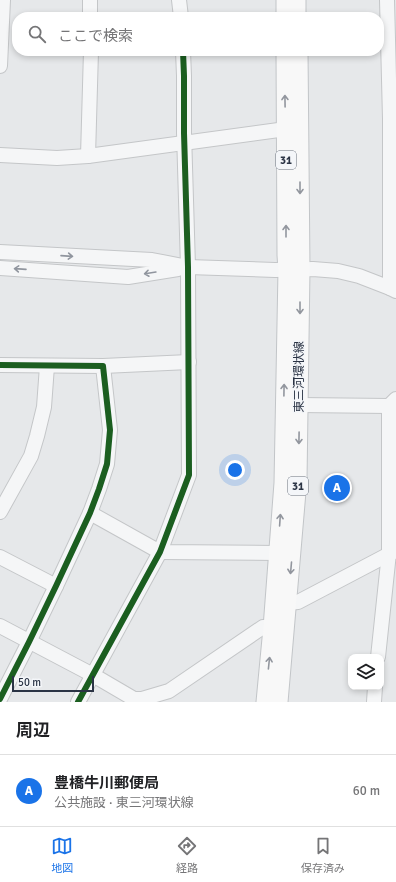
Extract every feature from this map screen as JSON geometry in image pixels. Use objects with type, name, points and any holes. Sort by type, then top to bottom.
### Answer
[{"type":"main road","points":[[285,0],[285,12]]},
{"type":"main road","points":[[297,0],[297,12]]},
{"type":"main road","name":"東三河環状線","points":[[279,702],[298,480],[299,405],[294,270],[286,254],[285,56]]},
{"type":"main road","name":"東三河環状線","points":[[265,702],[278,552],[294,270],[298,56]]},
{"type":"street","points":[[0,66],[3,0]]},
{"type":"street","points":[[90,0],[90,12]]},
{"type":"street","points":[[179,0],[180,12]]},
{"type":"street","points":[[0,252],[152,260],[188,267],[338,271],[359,276],[393,290],[393,120],[388,31],[388,0]]},
{"type":"street","points":[[88,156],[91,56]]},
{"type":"street","points":[[78,702],[160,552],[189,475],[188,267],[184,144],[183,56]]},
{"type":"street","points":[[0,155],[57,158],[88,156],[286,129]]},
{"type":"street","points":[[0,268],[128,277],[188,267]]},
{"type":"street","points":[[0,365],[103,366],[188,362]]},
{"type":"street","points":[[0,512],[31,456],[44,407],[46,366]]},
{"type":"street","points":[[0,697],[29,642],[90,513],[107,464],[110,430],[103,366]]},
{"type":"street","points":[[299,405],[394,406],[393,552],[378,654]]},
{"type":"street","points":[[90,513],[160,552],[278,552]]},
{"type":"street","points":[[288,603],[298,602],[393,552]]},
{"type":"street","points":[[0,556],[56,586]]},
{"type":"street","points":[[0,626],[93,675],[134,699],[142,700],[168,697],[263,627],[272,628]]},
{"type":"street","points":[[374,702],[375,690]]},
{"type":"cycle path","points":[[78,702],[160,552],[189,475],[188,267],[183,56]]},
{"type":"cycle path","points":[[0,365],[103,366],[110,430],[107,464],[90,513],[29,642],[0,699]]},
{"type":"place","name":"豊橋牛川郵便局","points":[[337,488]]}]
